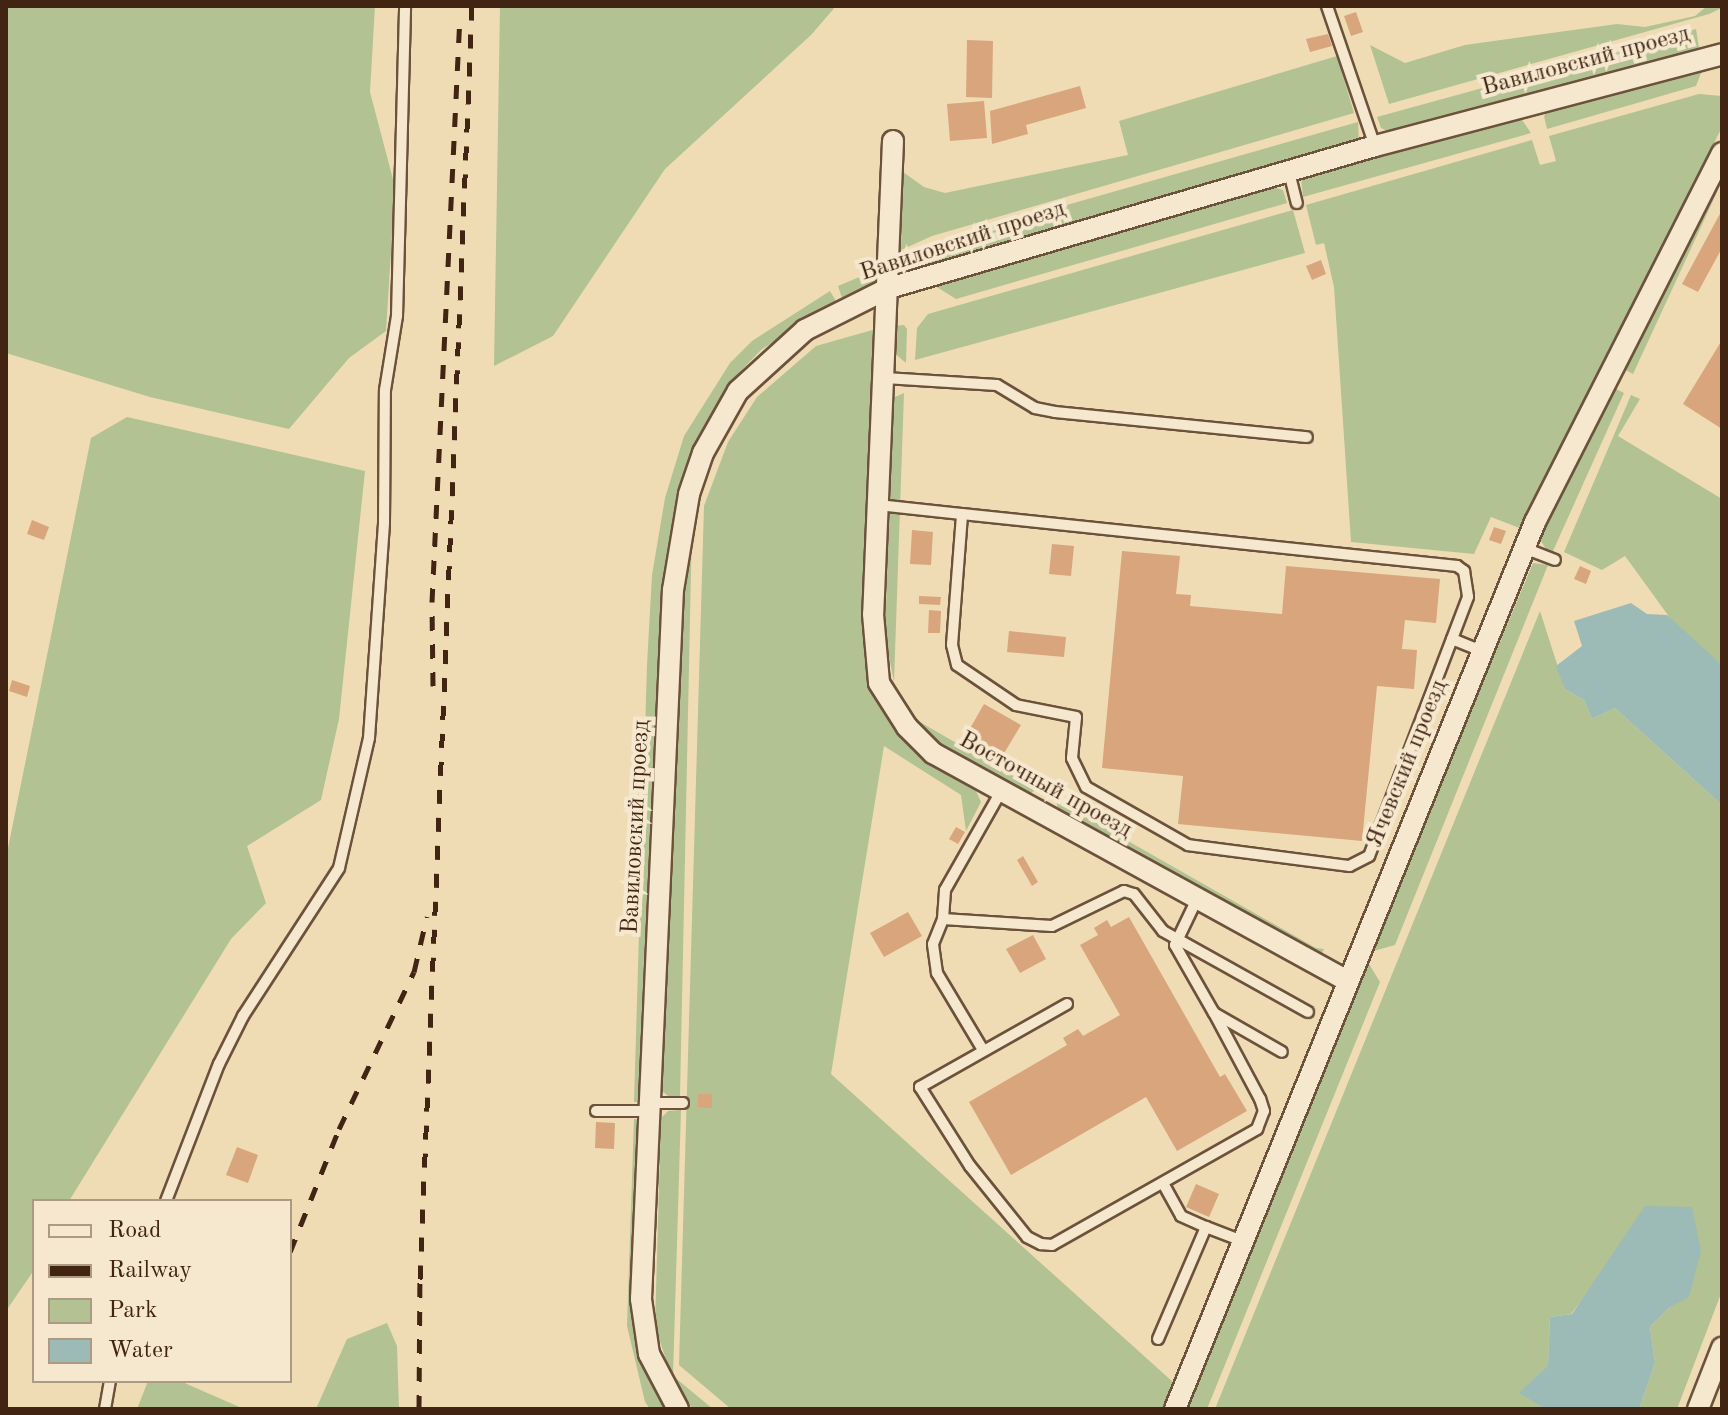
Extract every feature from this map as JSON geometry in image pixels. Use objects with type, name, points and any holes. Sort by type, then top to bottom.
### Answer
[{"type":"street","name":"Вавиловский проезд","points":[[678,1409],[660,1381],[643,1326],[650,1107],[673,590],[689,494],[718,421],[768,358],[805,330],[889,288],[1375,146],[1722,54]]},
{"type":"street","name":"Восточный проезд","points":[[893,141],[873,626],[879,683],[907,727],[933,753],[1000,793],[1348,981]]},
{"type":"street","name":"Ячевский проезд","points":[[1175,1409],[1524,548],[1722,153]]},
{"type":"street","points":[[1698,1409],[1722,1348]]},
{"type":"lane","points":[[167,1199],[219,1064],[243,1016],[339,868],[369,738],[384,523],[385,390],[397,316],[405,6]]},
{"type":"lane","points":[[1327,6],[1375,146]]},
{"type":"lane","points":[[1289,172],[1297,203]]},
{"type":"lane","points":[[885,378],[997,385],[1035,408],[1055,412],[1307,437]]},
{"type":"lane","points":[[878,505],[1457,566],[1470,586],[1369,856],[1349,866],[1188,845],[1086,787],[1072,758],[1076,717],[1016,705],[957,665],[952,645],[962,514]]},
{"type":"lane","points":[[1524,548],[1555,560]]},
{"type":"lane","points":[[1452,639],[1481,651]]},
{"type":"lane","points":[[983,1050],[933,960],[943,919],[945,890],[1000,793]]},
{"type":"lane","points":[[943,919],[1052,926],[1124,891],[1134,894],[1155,923],[1308,1012]]},
{"type":"lane","points":[[1175,936],[1197,899]]},
{"type":"lane","points":[[1067,1004],[920,1087],[970,1166],[1027,1237],[1052,1245],[1250,1135],[1262,1122],[1260,1099],[1175,936]]},
{"type":"lane","points":[[1214,1013],[1282,1052]]},
{"type":"lane","points":[[596,1111],[683,1103]]},
{"type":"lane","points":[[1164,1185],[1181,1216],[1243,1241]]},
{"type":"lane","points":[[1158,1339],[1206,1227]]},
{"type":"lane","points":[[105,1409],[110,1383]]},
{"type":"green space","points":[[6,6],[375,6],[370,92],[395,187],[386,331],[349,358],[289,429],[150,397],[6,353]]},
{"type":"green space","points":[[500,6],[836,6],[811,35],[665,169],[553,336],[494,366]]},
{"type":"green space","points":[[1707,6],[1722,8],[1709,14],[1389,104],[1370,45],[1405,63],[1465,45],[1617,24],[1645,27],[1695,16]]},
{"type":"green space","points":[[1696,29],[1699,48],[1390,132],[1381,128],[1377,117]]},
{"type":"green space","points":[[1337,56],[1354,113],[932,236],[901,250],[903,172],[924,187],[945,193],[1128,155],[1119,121]]},
{"type":"green space","points":[[1703,68],[1696,86],[1547,129],[1544,116],[1550,107]]},
{"type":"green space","points":[[1699,94],[1722,96],[1722,127],[1522,529],[1491,517],[1474,554],[1351,542],[1334,287],[1324,243],[1316,245],[1306,205],[1532,140],[1540,165],[1556,161],[1549,136]]},
{"type":"green space","points":[[1520,117],[1531,133],[1303,197],[1301,178]]},
{"type":"green space","points":[[1358,122],[1359,141],[926,266],[921,250],[941,241]]},
{"type":"green space","points":[[1270,186],[1283,190],[1287,203],[956,299],[932,284]]},
{"type":"green space","points":[[1717,187],[1718,190],[1633,374],[1622,368]]},
{"type":"green space","points":[[1293,210],[1305,253],[915,360],[917,328],[928,314]]},
{"type":"green space","points":[[881,268],[874,283],[842,298],[838,286]]},
{"type":"green space","points":[[830,291],[836,301],[761,350],[728,384],[693,447],[678,490],[664,574],[641,1102],[634,1102],[647,665],[652,575],[665,498],[684,436],[730,363],[752,341]]},
{"type":"green space","points":[[904,325],[907,329],[906,363],[893,352],[894,326]]},
{"type":"green space","points":[[876,329],[864,658],[876,696],[913,751],[976,791],[981,802],[966,831],[961,795],[884,746],[831,1074],[1174,1383],[1164,1409],[731,1409],[679,1365],[704,506],[728,442],[757,397],[816,346]]},
{"type":"green space","points":[[1612,387],[1624,393],[1553,551],[1546,549],[1539,538]]},
{"type":"green space","points":[[904,393],[894,682],[885,636],[893,398]]},
{"type":"green space","points":[[1631,395],[1640,399],[1618,436],[1722,499],[1722,665],[1678,629],[1625,556],[1602,570],[1564,552]]},
{"type":"green space","points":[[127,417],[365,471],[339,719],[321,800],[247,846],[266,903],[231,939],[70,1199],[32,1199],[32,1273],[6,1311],[6,858],[91,438]]},
{"type":"green space","points":[[692,523],[680,1096],[668,1096],[661,1090],[682,591]]},
{"type":"green space","points":[[1533,563],[1548,565],[1395,945],[1370,952]]},
{"type":"green space","points":[[1540,611],[1565,689],[1584,700],[1592,719],[1615,708],[1722,805],[1722,1291],[1677,1409],[1639,1409],[1655,1363],[1650,1327],[1670,1307],[1609,1264],[1571,1314],[1550,1317],[1548,1365],[1520,1393],[1545,1409],[1215,1409]]},
{"type":"green space","points":[[913,718],[1036,789],[1029,795],[955,756]]},
{"type":"green space","points":[[1056,800],[1316,948],[1324,949],[1321,955],[1059,814]]},
{"type":"green space","points":[[1366,959],[1380,982],[1207,1409],[1185,1409]]},
{"type":"green space","points":[[681,1110],[673,1376],[713,1409],[693,1409],[683,1397],[672,1378],[655,1326],[661,1118],[668,1111]]},
{"type":"green space","points":[[634,1119],[642,1120],[640,1356],[666,1409],[650,1409],[645,1402],[627,1326]]},
{"type":"green space","points":[[387,1323],[397,1346],[399,1409],[316,1409],[347,1339]]},
{"type":"green space","points":[[147,1383],[185,1383],[244,1409],[137,1409]]},
{"type":"water","points":[[1631,603],[1647,614],[1667,615],[1722,665],[1722,805],[1615,708],[1592,719],[1584,700],[1565,689],[1556,666],[1582,646],[1574,621]]},
{"type":"water","points":[[1645,1206],[1692,1207],[1701,1251],[1689,1297],[1670,1307],[1650,1327],[1655,1363],[1639,1409],[1545,1409],[1519,1393],[1548,1365],[1550,1317],[1572,1314]]},
{"type":"building","points":[[1356,12],[1363,32],[1351,36],[1344,16]]},
{"type":"building","points":[[1328,34],[1332,46],[1310,52],[1306,39]]},
{"type":"building","points":[[967,40],[993,41],[992,98],[966,97]]},
{"type":"building","points":[[1080,86],[1086,108],[1026,125],[1028,134],[992,144],[990,111]]},
{"type":"building","points":[[984,101],[987,138],[950,141],[947,104]]},
{"type":"building","points":[[1722,210],[1722,248],[1698,292],[1682,284]]},
{"type":"building","points":[[1321,260],[1326,274],[1312,280],[1306,266]]},
{"type":"building","points":[[1722,340],[1722,429],[1683,404]]},
{"type":"building","points":[[32,520],[49,527],[44,540],[27,534]]},
{"type":"building","points":[[1494,527],[1506,531],[1501,544],[1489,540]]},
{"type":"building","points":[[912,530],[933,532],[931,565],[910,564]]},
{"type":"building","points":[[1052,544],[1074,546],[1071,576],[1049,574]]},
{"type":"building","points":[[1122,551],[1180,556],[1176,594],[1191,595],[1190,606],[1282,614],[1286,566],[1440,579],[1436,623],[1405,620],[1402,649],[1417,650],[1414,689],[1377,686],[1362,841],[1178,824],[1183,776],[1102,768]]},
{"type":"building","points":[[1580,566],[1591,571],[1586,584],[1574,579]]},
{"type":"building","points":[[919,596],[941,597],[940,605],[919,604]]},
{"type":"building","points":[[929,610],[941,611],[940,633],[928,633]]},
{"type":"building","points":[[1009,631],[1066,637],[1064,657],[1007,652]]},
{"type":"building","points":[[12,680],[30,686],[27,697],[9,691]]},
{"type":"building","points":[[984,704],[1021,725],[1000,760],[964,739]]},
{"type":"building","points":[[956,827],[965,832],[958,844],[949,839]]},
{"type":"building","points":[[1023,856],[1038,882],[1032,886],[1017,860]]},
{"type":"building","points":[[908,912],[922,936],[884,957],[870,933]]},
{"type":"building","points":[[1129,917],[1220,1077],[1225,1074],[1247,1111],[1177,1151],[1146,1097],[1011,1175],[969,1102],[1067,1045],[1063,1038],[1078,1029],[1083,1036],[1120,1015],[1080,945],[1098,935],[1094,928],[1107,920],[1111,927]]},
{"type":"building","points":[[1033,935],[1046,959],[1020,973],[1006,949]]},
{"type":"building","points":[[698,1094],[712,1094],[712,1108],[698,1107]]},
{"type":"building","points":[[596,1122],[615,1123],[614,1149],[595,1148]]},
{"type":"building","points":[[237,1147],[258,1155],[248,1183],[226,1175]]},
{"type":"building","points":[[1196,1184],[1219,1194],[1209,1217],[1186,1207]]},
{"type":"railway","points":[[419,1409],[420,1279],[472,6]]},
{"type":"railway","points":[[433,686],[432,602],[460,15]]},
{"type":"railway","points":[[292,1247],[339,1129],[414,972],[427,916]]}]
